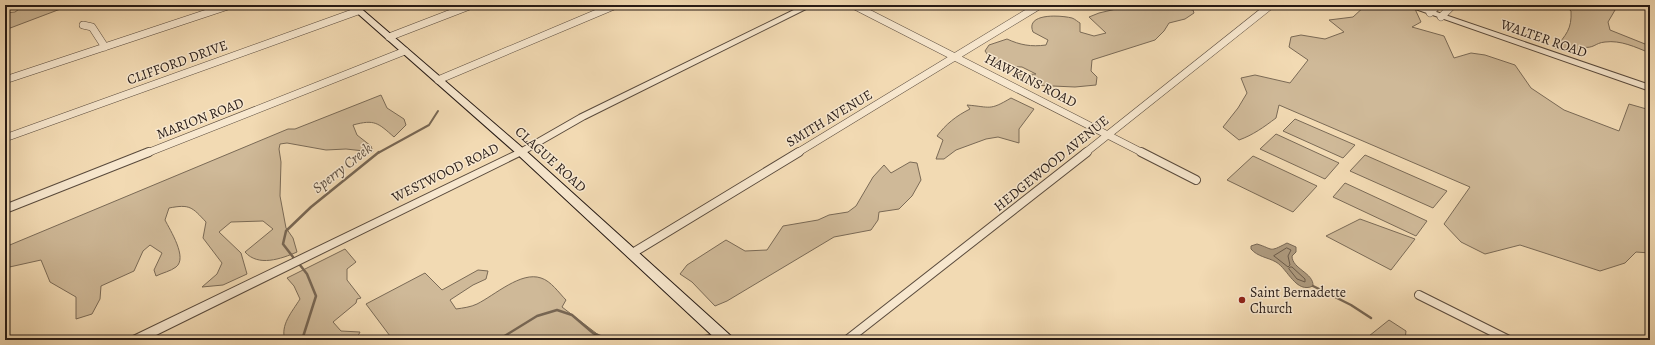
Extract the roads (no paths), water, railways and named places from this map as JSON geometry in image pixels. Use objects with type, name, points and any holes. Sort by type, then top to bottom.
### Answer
[{"type":"main road","name":"CLAGUE ROAD","points":[[355,8],[521,152],[723,339]]},
{"type":"street","points":[[5,80],[231,5]]},
{"type":"street","points":[[389,37],[472,5]]},
{"type":"street","points":[[438,80],[616,5]]},
{"type":"street","name":"WESTWOOD ROAD","points":[[135,340],[521,152],[582,117],[810,5]]},
{"type":"street","name":"HAWKINS ROAD","points":[[853,5],[1196,180]]},
{"type":"street","name":"SMITH AVENUE","points":[[631,254],[1040,5]]},
{"type":"street","name":"HEDGEWOOD AVENUE","points":[[847,340],[1039,190],[1271,5]]},
{"type":"street","name":"WALTER ROAD","points":[[1408,5],[1650,88]]},
{"type":"street","points":[[1430,13],[1438,5]]},
{"type":"street","points":[[1442,17],[1453,5]]},
{"type":"street","name":"CLIFFORD DRIVE","points":[[5,138],[355,8]]},
{"type":"street","points":[[83,25],[92,27],[105,47]]},
{"type":"street","name":"MARION ROAD","points":[[5,209],[405,51]]},
{"type":"street","points":[[1420,295],[1509,340]]},
{"type":"street","points":[[705,340],[723,339]]},
{"type":"water","points":[[1287,243],[1296,247],[1296,252],[1292,256],[1293,260],[1299,268],[1307,274],[1313,286],[1307,288],[1302,287],[1297,284],[1276,262],[1254,252],[1251,249],[1251,246],[1257,244],[1274,249]]},
{"type":"waterway","name":"Sperry Creek","points":[[378,153],[429,125],[438,111]]},
{"type":"waterway","name":"Sperry Creek","points":[[293,257],[283,244],[286,231],[311,207],[379,152]]},
{"type":"waterway","name":"Sperry Creek","points":[[300,265],[307,274],[316,296],[302,340]]},
{"type":"waterway","points":[[1313,286],[1351,305],[1371,318]]},
{"type":"waterway","name":"Sperry Creek","points":[[498,340],[537,316],[557,310],[572,315],[593,333],[609,340]]},
{"type":"place","name":"Saint Bernadette Church","points":[[1242,300]]}]
